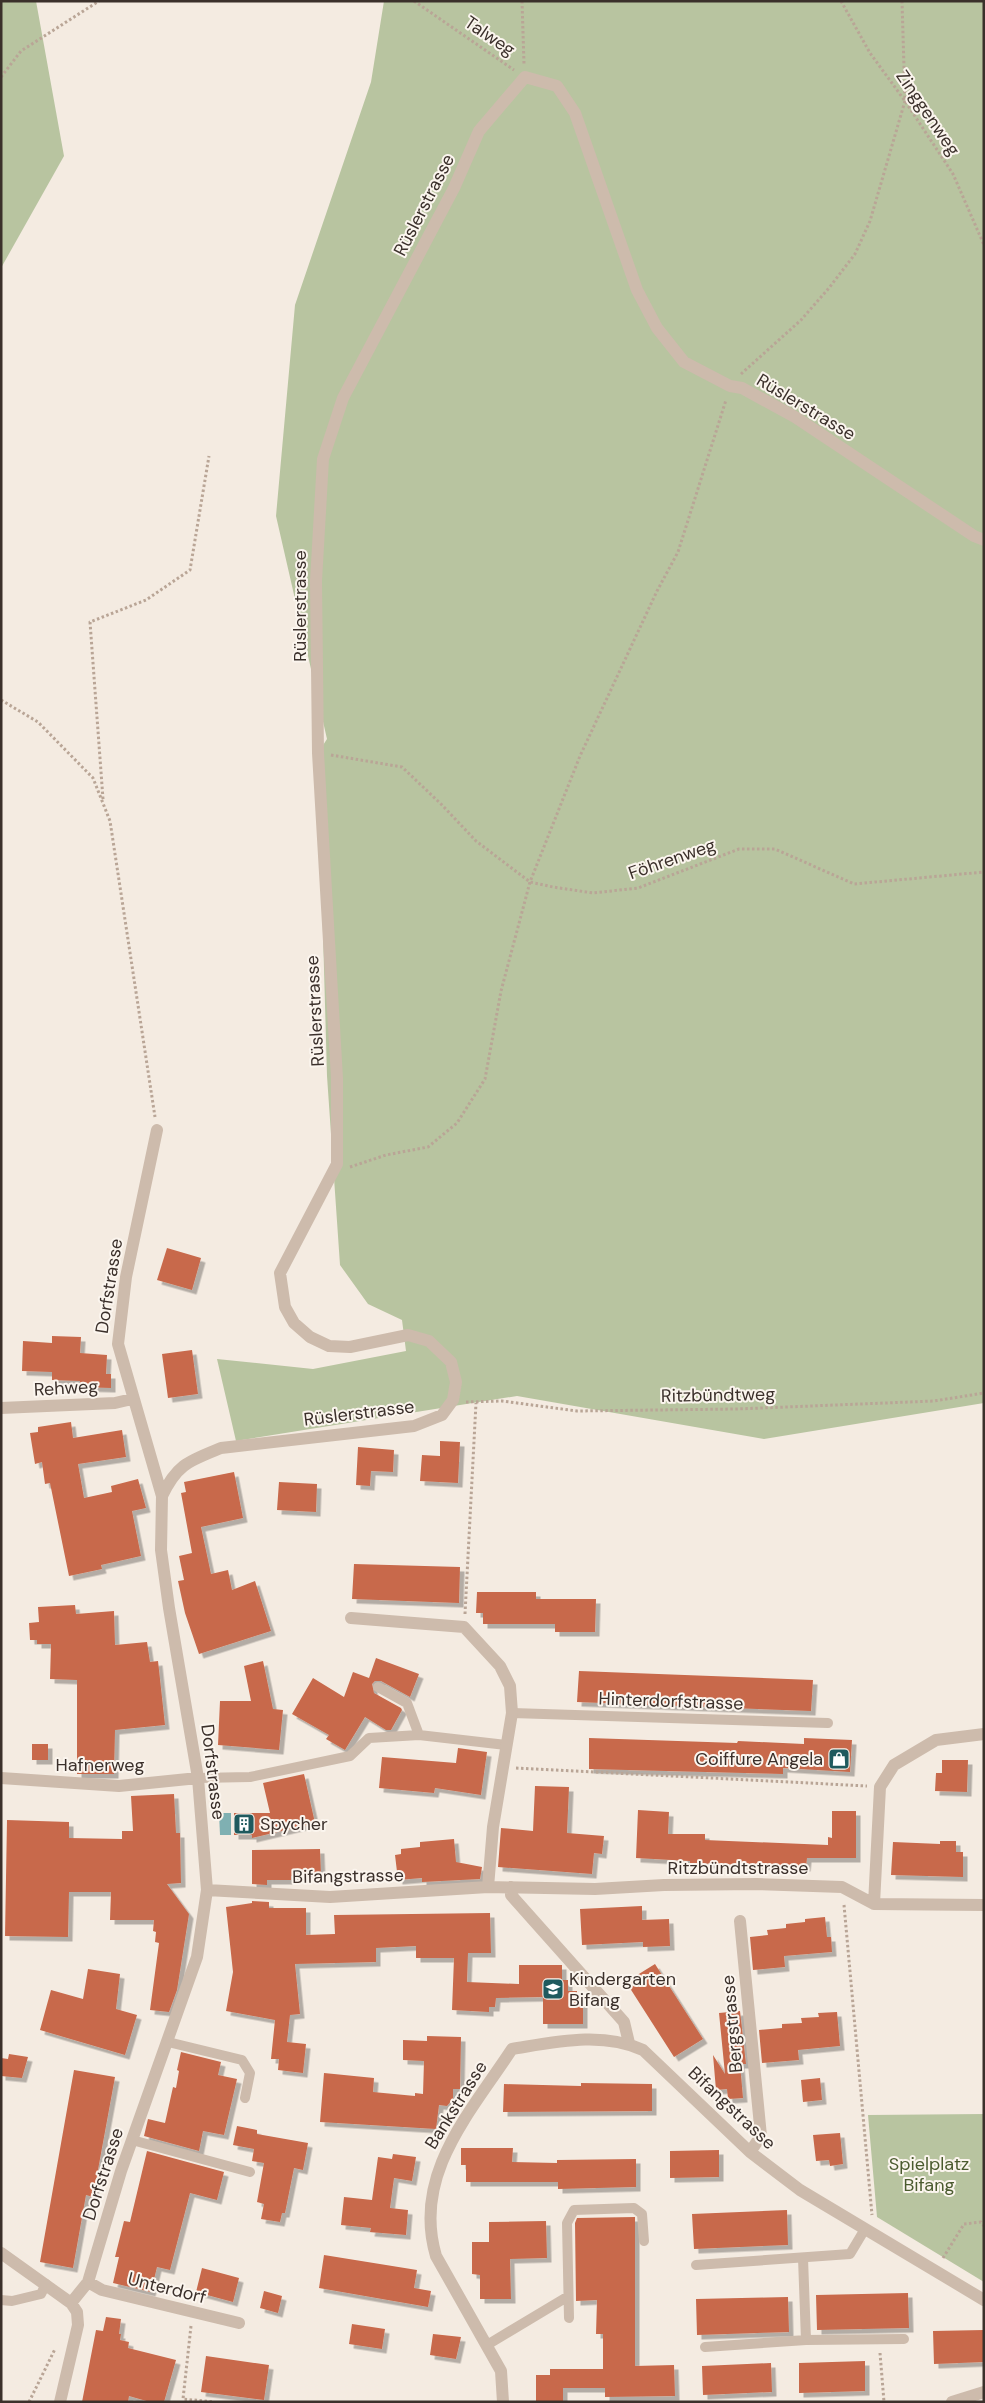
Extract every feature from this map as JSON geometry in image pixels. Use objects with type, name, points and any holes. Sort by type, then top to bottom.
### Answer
[{"type":"street","name":"Rüslerstrasse","points":[[162,1496],[171,1476],[192,1460],[221,1448],[414,1426],[442,1414],[453,1400],[456,1382],[451,1362],[430,1341],[408,1335],[350,1347],[329,1346],[310,1337],[299,1328],[285,1306],[280,1273],[337,1164],[337,1078],[318,753],[316,581],[322,459],[343,398],[454,188],[479,131],[524,77],[557,86],[575,113],[637,290],[657,328],[684,362],[730,386],[742,388],[795,418],[974,536],[984,540]]},
{"type":"street","name":"Dorfstrasse","points":[[71,2303],[88,2282],[132,2140],[197,1957],[207,1890],[198,1778],[169,1608],[162,1550],[162,1496],[132,1399],[118,1344],[126,1277],[157,1130]]},
{"type":"street","name":"Rehweg","points":[[1,1408],[106,1403],[132,1399]]},
{"type":"street","points":[[351,1618],[464,1627],[500,1666],[510,1686],[512,1713],[493,1827],[488,1887]]},
{"type":"street","points":[[874,1904],[880,1787],[894,1765],[936,1740],[984,1734]]},
{"type":"street","name":"Hafnerweg","points":[[1,1778],[119,1786],[198,1778]]},
{"type":"street","name":"Ritzbündtstrasse","points":[[488,1887],[595,1889],[664,1885],[748,1884],[842,1887],[874,1904],[984,1906]]},
{"type":"street","name":"Bifangstrasse","points":[[207,1890],[330,1897],[488,1887]]},
{"type":"street","points":[[510,1888],[511,1896],[624,2022],[629,2043]]},
{"type":"street","name":"Bergstrasse","points":[[740,1921],[760,2136],[750,2152]]},
{"type":"street","name":"Bankstrasse","points":[[502,2402],[501,2371],[436,2256],[430,2234],[430,2208],[434,2180],[445,2151],[512,2049],[570,2040],[612,2040],[629,2043]]},
{"type":"street","name":"Bifangstrasse","points":[[629,2043],[643,2050],[657,2061],[750,2152],[800,2190],[984,2300]]},
{"type":"street","points":[[1,2253],[71,2303],[77,2312],[78,2325],[60,2402]]},
{"type":"street","name":"Unterdorf","points":[[88,2282],[102,2290],[239,2324]]},
{"type":"street","points":[[952,2402],[984,2392]]},
{"type":"lane","points":[[378,1686],[407,1703],[419,1735]]},
{"type":"lane","name":"Hinterdorfstrasse","points":[[512,1713],[828,1723]]},
{"type":"lane","points":[[198,1778],[250,1777],[350,1756],[369,1738],[419,1735],[506,1745]]},
{"type":"lane","points":[[168,2042],[242,2060],[250,2073],[245,2098]]},
{"type":"lane","points":[[132,2140],[250,2172]]},
{"type":"lane","points":[[569,2318],[567,2223],[574,2210],[634,2208],[642,2214],[644,2241]]},
{"type":"lane","points":[[696,2265],[850,2254],[865,2229]]},
{"type":"lane","points":[[803,2258],[806,2340]]},
{"type":"lane","points":[[1,2300],[12,2301],[41,2294],[46,2284]]},
{"type":"lane","points":[[487,2346],[568,2297]]},
{"type":"lane","points":[[705,2346],[806,2340],[904,2340]]},
{"type":"path","points":[[1,77],[21,51],[99,1]]},
{"type":"path","name":"Talweg","points":[[414,1],[524,77]]},
{"type":"path","points":[[522,1],[524,77]]},
{"type":"path","name":"Zinggenweg","points":[[841,1],[870,53],[905,101],[953,174],[984,246]]},
{"type":"path","points":[[332,1173],[386,1155],[428,1147],[457,1123],[485,1079],[501,991],[530,882],[580,756],[657,591],[678,552],[730,386],[749,364],[801,320],[855,254],[870,221],[905,101],[902,1]]},
{"type":"path","points":[[103,802],[90,622],[146,600],[190,570],[209,456]]},
{"type":"path","points":[[1,700],[38,722],[93,778],[110,821],[157,1130]]},
{"type":"path","name":"Föhrenweg","points":[[318,753],[402,767],[442,804],[476,841],[530,882],[593,893],[638,888],[739,849],[775,850],[854,884],[984,872]]},
{"type":"path","name":"Ritzbündtweg","points":[[453,1400],[476,1403],[502,1401],[577,1411],[738,1409],[934,1401],[984,1393]]},
{"type":"path","points":[[464,1627],[476,1403]]},
{"type":"path","points":[[503,1767],[880,1787]]},
{"type":"path","points":[[842,1887],[872,2217],[865,2229]]},
{"type":"path","points":[[936,2270],[964,2224],[981,2222],[984,2226]]},
{"type":"path","points":[[194,2314],[183,2399],[214,2402]]},
{"type":"path","points":[[879,2340],[884,2402]]},
{"type":"path","points":[[29,2402],[57,2346]]},
{"type":"green space","points":[[1,1],[36,1],[64,156],[1,268]]},
{"type":"green space","points":[[384,1],[984,1],[984,1403],[764,1439],[517,1396],[236,1441],[217,1359],[313,1369],[406,1351],[402,1320],[368,1304],[340,1265],[327,1076],[318,753],[327,739],[276,516],[295,305],[371,82]]},
{"type":"green space","name":"Spielplatz Bifang","points":[[984,2114],[984,2282],[877,2217],[868,2115]]},
{"type":"water","points":[[219,1813],[231,1813],[231,1835],[220,1835]]},
{"type":"building","points":[[167,1248],[201,1258],[192,1290],[157,1280]]},
{"type":"building","points":[[52,1336],[81,1337],[80,1353],[107,1355],[106,1374],[111,1374],[111,1388],[80,1387],[80,1381],[52,1380],[52,1372],[22,1371],[23,1341],[52,1343]]},
{"type":"building","points":[[192,1350],[198,1394],[168,1398],[162,1354]]},
{"type":"building","points":[[71,1422],[73,1438],[122,1430],[126,1457],[78,1464],[84,1498],[112,1492],[111,1486],[138,1479],[146,1508],[132,1511],[141,1556],[101,1565],[102,1569],[69,1576],[50,1483],[45,1484],[42,1462],[35,1464],[30,1433],[38,1432],[38,1427]]},
{"type":"building","points":[[440,1441],[460,1442],[458,1483],[420,1481],[422,1455],[440,1456]]},
{"type":"building","points":[[358,1447],[394,1450],[393,1472],[371,1471],[370,1486],[356,1485]]},
{"type":"building","points":[[234,1472],[243,1518],[201,1527],[211,1574],[228,1570],[232,1590],[255,1581],[271,1631],[199,1654],[185,1613],[178,1581],[184,1580],[179,1556],[192,1553],[181,1493],[186,1492],[184,1482]]},
{"type":"building","points":[[279,1482],[317,1484],[316,1512],[277,1510]]},
{"type":"building","points":[[354,1564],[460,1567],[459,1603],[352,1599]]},
{"type":"building","points":[[477,1592],[536,1592],[536,1599],[596,1599],[595,1632],[555,1632],[555,1624],[483,1624],[483,1613],[476,1613]]},
{"type":"building","points":[[75,1605],[76,1614],[114,1611],[115,1645],[147,1642],[150,1662],[158,1661],[165,1725],[115,1730],[114,1774],[77,1774],[77,1680],[50,1679],[51,1644],[37,1644],[37,1640],[30,1640],[29,1623],[39,1622],[38,1607]]},
{"type":"building","points":[[376,1658],[419,1674],[410,1697],[381,1681],[375,1681],[372,1684],[374,1693],[402,1710],[391,1730],[386,1730],[365,1717],[345,1750],[326,1739],[329,1735],[292,1714],[313,1678],[344,1697],[353,1672],[369,1678]]},
{"type":"building","points":[[263,1661],[273,1709],[283,1710],[279,1750],[218,1745],[220,1701],[251,1701],[244,1666]]},
{"type":"building","points":[[579,1671],[813,1680],[811,1711],[577,1702]]},
{"type":"building","points":[[589,1738],[804,1744],[804,1738],[852,1740],[850,1772],[783,1768],[783,1774],[589,1769]]},
{"type":"building","points":[[32,1744],[48,1744],[48,1760],[32,1760]]},
{"type":"building","points":[[458,1748],[487,1752],[481,1795],[435,1788],[434,1793],[379,1788],[382,1757],[456,1763]]},
{"type":"building","points":[[942,1760],[968,1760],[967,1792],[935,1791],[936,1773],[942,1773]]},
{"type":"building","points":[[304,1774],[315,1823],[252,1838],[252,1835],[234,1835],[234,1813],[270,1813],[263,1783]]},
{"type":"building","points":[[535,1786],[569,1787],[567,1833],[604,1836],[602,1854],[594,1853],[592,1874],[498,1867],[501,1828],[533,1831]]},
{"type":"building","points":[[174,1794],[176,1833],[180,1833],[181,1883],[167,1884],[189,1914],[177,1990],[169,2012],[150,2010],[159,1943],[155,1942],[154,1920],[110,1920],[111,1892],[69,1892],[68,1937],[5,1936],[7,1820],[69,1822],[69,1838],[122,1839],[122,1831],[133,1831],[131,1796]]},
{"type":"building","points":[[638,1810],[669,1812],[668,1834],[705,1834],[705,1840],[828,1845],[828,1837],[832,1838],[832,1811],[856,1811],[856,1858],[807,1858],[806,1867],[690,1863],[690,1861],[636,1858]]},
{"type":"building","points":[[454,1839],[456,1862],[482,1867],[480,1879],[422,1882],[422,1878],[398,1880],[395,1855],[401,1854],[401,1849],[420,1847],[420,1842]]},
{"type":"building","points":[[940,1841],[956,1841],[956,1852],[963,1852],[963,1877],[891,1875],[893,1842],[940,1844]]},
{"type":"building","points":[[320,1849],[321,1875],[291,1876],[291,1880],[267,1880],[267,1885],[252,1884],[252,1850]]},
{"type":"building","points":[[252,1901],[269,1902],[269,1908],[306,1908],[306,1935],[335,1934],[334,1915],[490,1913],[491,1953],[468,1953],[467,1982],[519,1984],[519,1965],[562,1965],[562,1980],[568,1980],[568,1991],[577,1991],[577,2000],[583,2000],[583,2024],[543,2024],[543,1997],[496,1998],[495,2007],[489,2007],[489,2012],[452,2010],[454,1958],[416,1958],[416,1946],[376,1948],[376,1962],[295,1964],[300,2014],[290,2015],[287,2042],[306,2044],[303,2073],[278,2070],[279,2059],[271,2059],[275,2020],[226,2011],[233,1972],[226,1907],[252,1903]]},
{"type":"building","points":[[642,1906],[642,1920],[669,1919],[670,1946],[643,1947],[643,1942],[582,1945],[580,1909]]},
{"type":"building","points":[[825,1917],[827,1937],[831,1937],[832,1952],[784,1956],[785,1967],[753,1970],[750,1937],[768,1935],[767,1930],[786,1928],[786,1924],[805,1922],[805,1919]]},
{"type":"building","points":[[655,1964],[703,2039],[674,2057],[626,1982]]},
{"type":"building","points":[[88,1969],[120,1974],[116,2009],[137,2015],[125,2055],[40,2030],[51,1990],[83,1999]]},
{"type":"building","points":[[740,2011],[746,2064],[740,2064],[743,2098],[728,2099],[727,2089],[716,2090],[713,2055],[725,2074],[719,2013]]},
{"type":"building","points":[[837,2012],[840,2046],[798,2050],[799,2060],[762,2063],[759,2030],[782,2028],[782,2024],[802,2023],[801,2018],[819,2017],[818,2013]]},
{"type":"building","points":[[427,2036],[461,2037],[460,2089],[453,2089],[453,2099],[447,2106],[439,2105],[436,2129],[320,2122],[324,2073],[374,2078],[373,2092],[415,2096],[415,2093],[423,2094],[424,2061],[403,2060],[403,2040],[427,2041]]},
{"type":"building","points":[[181,2052],[221,2062],[218,2075],[237,2079],[224,2135],[203,2131],[199,2151],[144,2136],[148,2119],[165,2123],[173,2087],[176,2088]]},
{"type":"building","points":[[9,2054],[28,2057],[22,2078],[1,2076],[1,2058],[8,2059]]},
{"type":"building","points":[[74,2070],[115,2077],[93,2197],[86,2195],[73,2268],[40,2262]]},
{"type":"building","points":[[820,2078],[822,2100],[803,2102],[801,2080]]},
{"type":"building","points":[[581,2083],[652,2084],[652,2111],[503,2112],[504,2084],[581,2086]]},
{"type":"building","points":[[237,2126],[257,2130],[257,2134],[308,2143],[303,2170],[294,2168],[285,2213],[282,2213],[280,2222],[261,2219],[264,2204],[257,2202],[264,2163],[252,2161],[254,2149],[233,2145]]},
{"type":"building","points":[[840,2133],[843,2164],[830,2166],[829,2160],[816,2161],[813,2135]]},
{"type":"building","points":[[461,2148],[513,2148],[512,2162],[557,2163],[557,2160],[636,2159],[636,2187],[558,2189],[558,2182],[466,2182],[466,2165],[461,2165]]},
{"type":"building","points":[[719,2150],[719,2177],[670,2178],[670,2151]]},
{"type":"building","points":[[147,2151],[224,2172],[217,2200],[190,2193],[170,2270],[157,2267],[151,2292],[113,2283],[119,2257],[115,2257],[124,2221],[130,2222]]},
{"type":"building","points":[[393,2154],[416,2157],[412,2181],[394,2178],[390,2208],[408,2210],[406,2235],[370,2232],[371,2228],[341,2225],[344,2197],[372,2200],[378,2157],[392,2159]]},
{"type":"building","points":[[787,2210],[788,2245],[694,2249],[692,2214]]},
{"type":"building","points":[[635,2217],[635,2366],[674,2365],[675,2396],[605,2397],[605,2388],[563,2388],[563,2402],[536,2402],[536,2375],[550,2375],[550,2369],[603,2369],[603,2334],[596,2334],[597,2300],[576,2301],[575,2223],[577,2218]]},
{"type":"building","points":[[546,2221],[547,2258],[510,2259],[511,2299],[480,2299],[480,2275],[472,2274],[472,2242],[489,2242],[489,2222]]},
{"type":"building","points":[[324,2255],[417,2270],[414,2288],[431,2291],[428,2307],[319,2288]]},
{"type":"building","points":[[202,2268],[239,2278],[233,2302],[196,2292]]},
{"type":"building","points":[[264,2291],[282,2296],[278,2313],[260,2308]]},
{"type":"building","points":[[908,2293],[909,2328],[817,2330],[816,2295]]},
{"type":"building","points":[[788,2297],[789,2332],[697,2335],[696,2299]]},
{"type":"building","points":[[106,2317],[121,2319],[120,2340],[129,2342],[128,2348],[176,2360],[164,2402],[150,2402],[129,2396],[128,2402],[82,2402],[96,2330],[103,2331]]},
{"type":"building","points":[[352,2324],[385,2329],[382,2349],[349,2344]]},
{"type":"building","points":[[984,2330],[984,2362],[934,2364],[933,2331]]},
{"type":"building","points":[[433,2334],[461,2337],[456,2359],[430,2355]]},
{"type":"building","points":[[206,2356],[269,2365],[264,2400],[201,2392]]},
{"type":"building","points":[[865,2361],[865,2391],[799,2393],[799,2363]]},
{"type":"building","points":[[771,2363],[772,2392],[703,2395],[702,2366]]},
{"type":"place","name":"Coiffure Angela","points":[[839,1759]]},
{"type":"place","name":"Spycher","points":[[244,1824]]},
{"type":"place","name":"Kindergarten Bifang","points":[[553,1989]]}]
